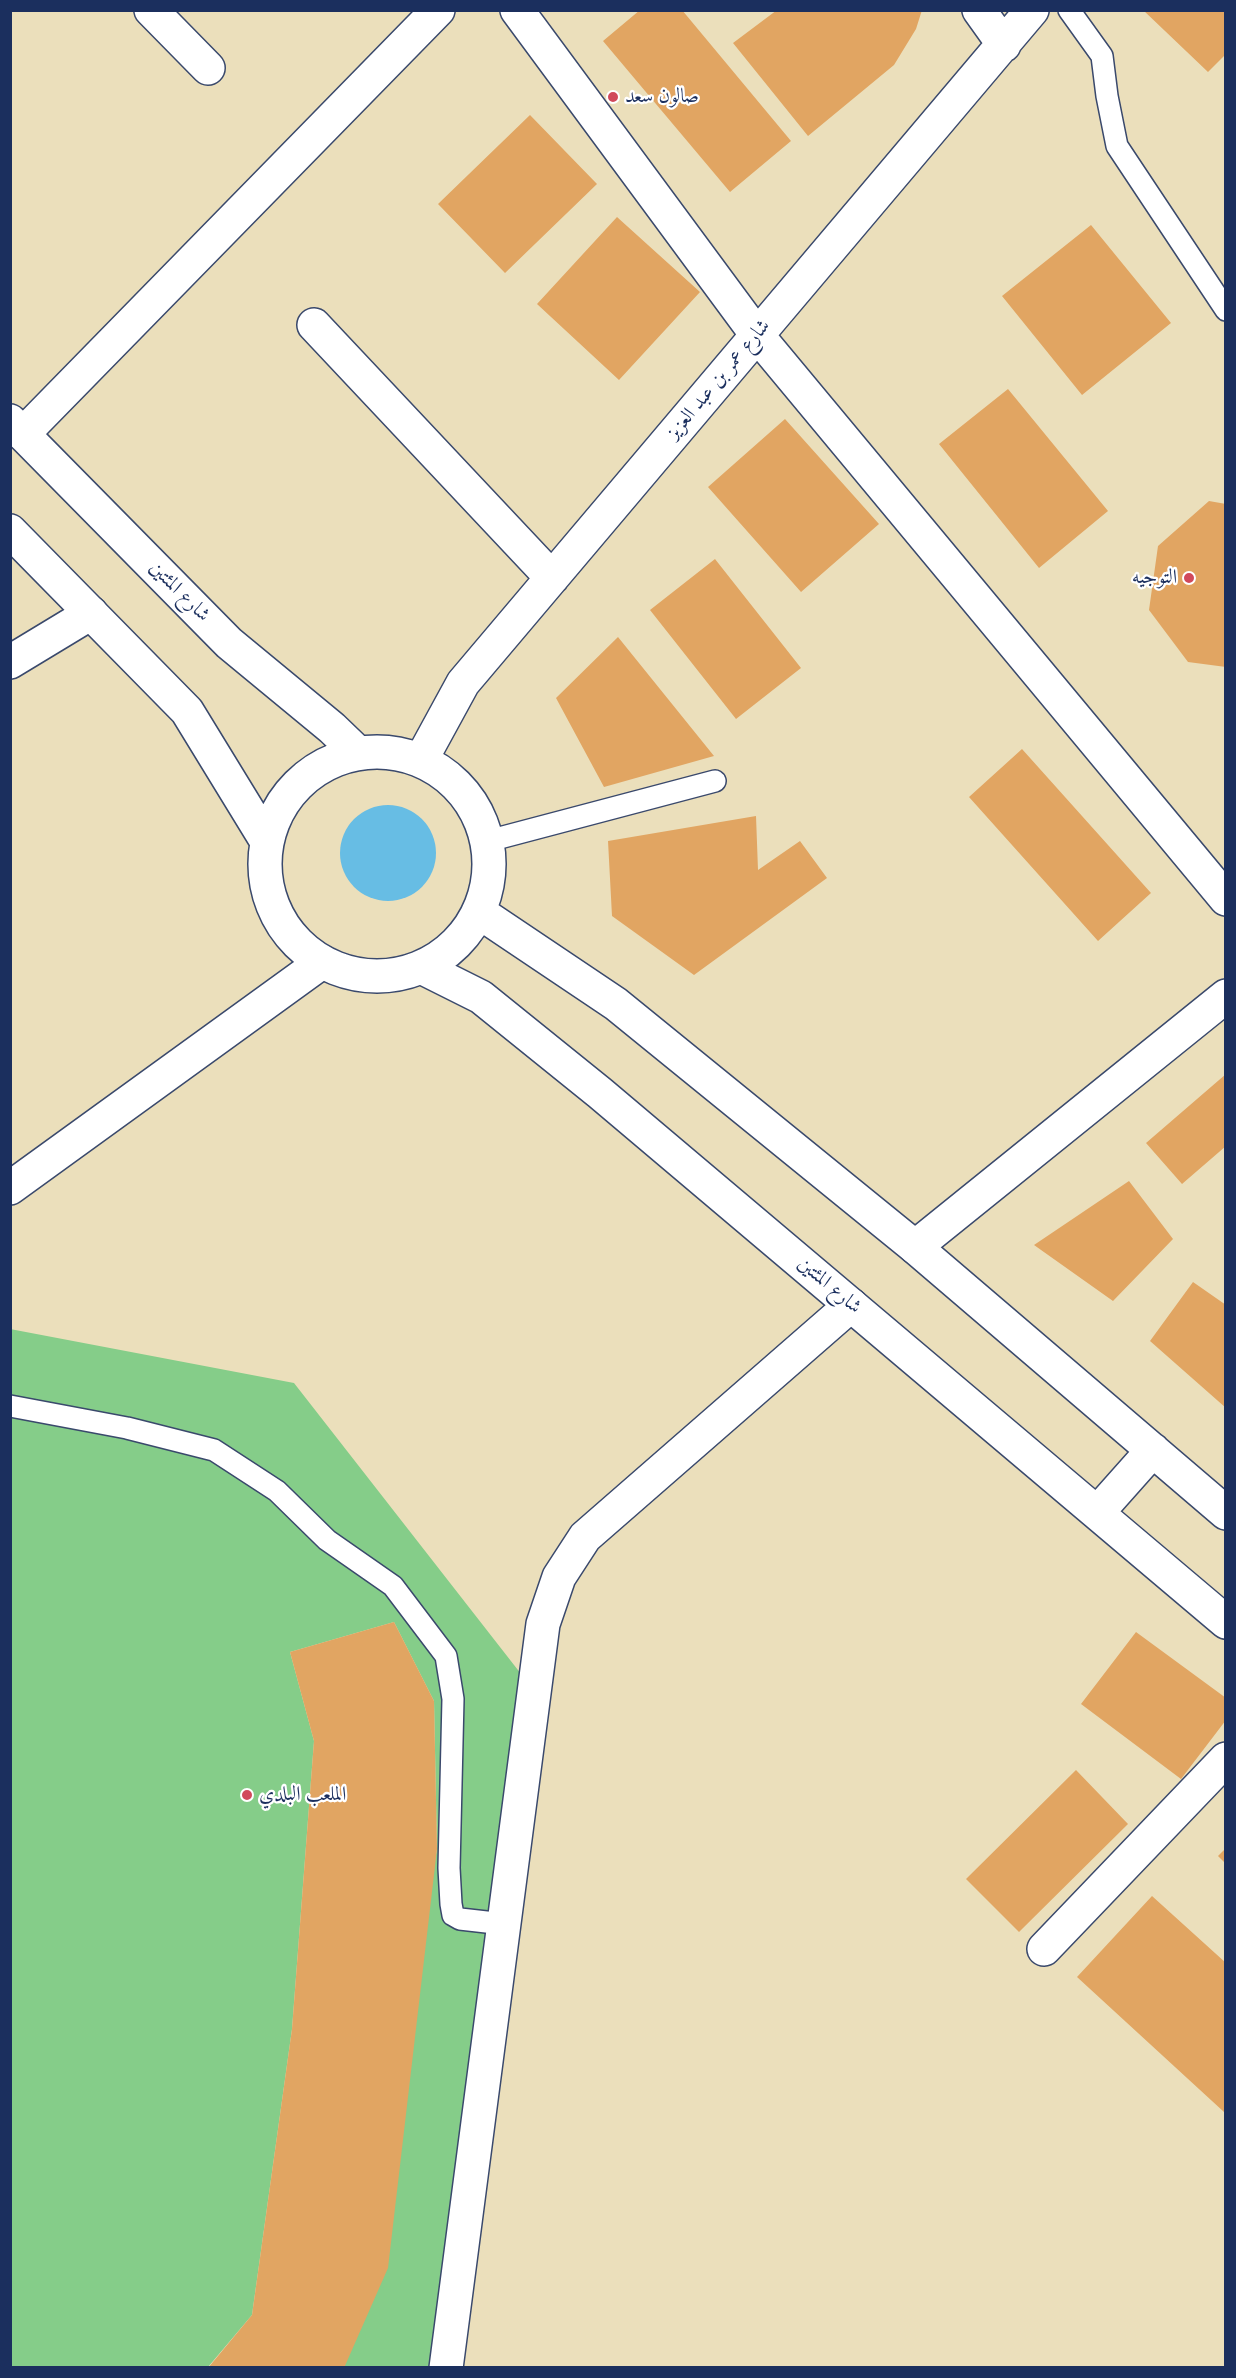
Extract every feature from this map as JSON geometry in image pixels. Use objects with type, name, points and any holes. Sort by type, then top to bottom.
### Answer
[{"type":"street","points":[[151,10],[208,68]]},
{"type":"street","points":[[17,428],[438,10]]},
{"type":"street","points":[[517,10],[757,335],[1226,899]]},
{"type":"street","points":[[979,10],[1004,45]]},
{"type":"street","name":"شارع عمر بن عبد العزيز","points":[[421,760],[463,683],[1032,10]]},
{"type":"street","points":[[314,325],[552,578]]},
{"type":"street","name":"شارع المئتين","points":[[17,428],[229,643],[332,728],[358,753]]},
{"type":"street","points":[[10,531],[187,711],[266,840]]},
{"type":"street","points":[[10,662],[91,613]]},
{"type":"street","points":[[390,752],[421,760],[452,780],[475,808],[488,841],[489,877],[479,912],[465,935],[445,954],[421,968],[388,976],[354,974],[322,962],[294,940],[274,910],[264,876],[266,840],[275,815],[290,792],[309,774],[332,760],[358,753],[390,752]]},
{"type":"street","points":[[479,912],[616,1004],[915,1247],[1226,1513]]},
{"type":"street","points":[[10,1188],[322,962]]},
{"type":"street","name":"شارع المئتين","points":[[421,968],[481,998],[600,1093],[1226,1622]]},
{"type":"street","points":[[915,1247],[1226,996]]},
{"type":"street","points":[[446,2367],[543,1624],[559,1577],[585,1537],[851,1305]]},
{"type":"street","points":[[1097,1513],[1153,1450]]},
{"type":"street","points":[[1044,1948],[1226,1759]]},
{"type":"lane","points":[[1069,10],[1102,56],[1117,146],[1226,310]]},
{"type":"lane","points":[[488,841],[715,781]]},
{"type":"lane","points":[[10,1406],[127,1428],[213,1450],[277,1491],[327,1540],[393,1586],[446,1656],[453,1699],[448,1868],[453,1915],[460,1919],[504,1924]]},
{"type":"green space","name":"الملعب البلدي","points":[[10,1329],[294,1383],[539,1697],[441,2367],[344,2367],[437,1849],[434,1701],[394,1622],[290,1652],[314,1741],[292,2029],[252,2315],[208,2367],[11,2367]]},
{"type":"water","points":[[388,805],[406,809],[422,819],[432,835],[436,853],[432,871],[422,887],[406,897],[388,901],[370,897],[354,887],[344,871],[340,853],[344,835],[354,819],[370,809]]},
{"type":"building","points":[[640,10],[682,10],[791,141],[730,192],[603,41]]},
{"type":"building","points":[[777,10],[922,10],[916,29],[894,65],[808,136],[733,43]]},
{"type":"building","points":[[1143,10],[1226,10],[1226,54],[1208,72]]},
{"type":"building","points":[[530,115],[597,184],[505,273],[438,204]]},
{"type":"building","points":[[617,217],[700,292],[619,380],[537,304]]},
{"type":"building","points":[[1091,225],[1171,323],[1082,395],[1002,296]]},
{"type":"building","points":[[1008,389],[1108,511],[1039,568],[939,444]]},
{"type":"building","points":[[785,419],[879,524],[801,592],[708,487]]},
{"type":"building","name":"التوجيه","points":[[1209,501],[1226,504],[1226,667],[1188,662],[1149,610],[1158,546]]},
{"type":"building","points":[[715,559],[801,668],[736,719],[650,610]]},
{"type":"building","points":[[618,637],[714,756],[604,787],[556,698]]},
{"type":"building","points":[[1022,749],[1151,893],[1098,941],[969,797]]},
{"type":"building","points":[[756,816],[758,870],[800,841],[827,878],[694,975],[612,916],[608,841]]},
{"type":"building","points":[[1226,1074],[1226,1146],[1182,1184],[1146,1143]]},
{"type":"building","points":[[1129,1181],[1173,1239],[1113,1301],[1034,1245]]},
{"type":"building","points":[[1193,1282],[1226,1305],[1226,1408],[1150,1341]]},
{"type":"building","points":[[394,1622],[434,1701],[437,1849],[388,2268],[344,2368],[208,2368],[252,2315],[292,2029],[314,1741],[290,1652]]},
{"type":"building","points":[[1136,1632],[1226,1698],[1226,1720],[1181,1779],[1081,1704]]},
{"type":"building","points":[[1076,1770],[1128,1824],[1019,1932],[966,1879]]},
{"type":"building","points":[[1226,1848],[1226,1864],[1218,1856]]},
{"type":"building","points":[[1152,1896],[1226,1963],[1224,2112],[1077,1977]]},
{"type":"place","name":"صالون سعد","points":[[613,97]]},
{"type":"place","name":"التوجيه","points":[[1189,578]]},
{"type":"place","name":"الملعب البلدي","points":[[247,1795]]}]
